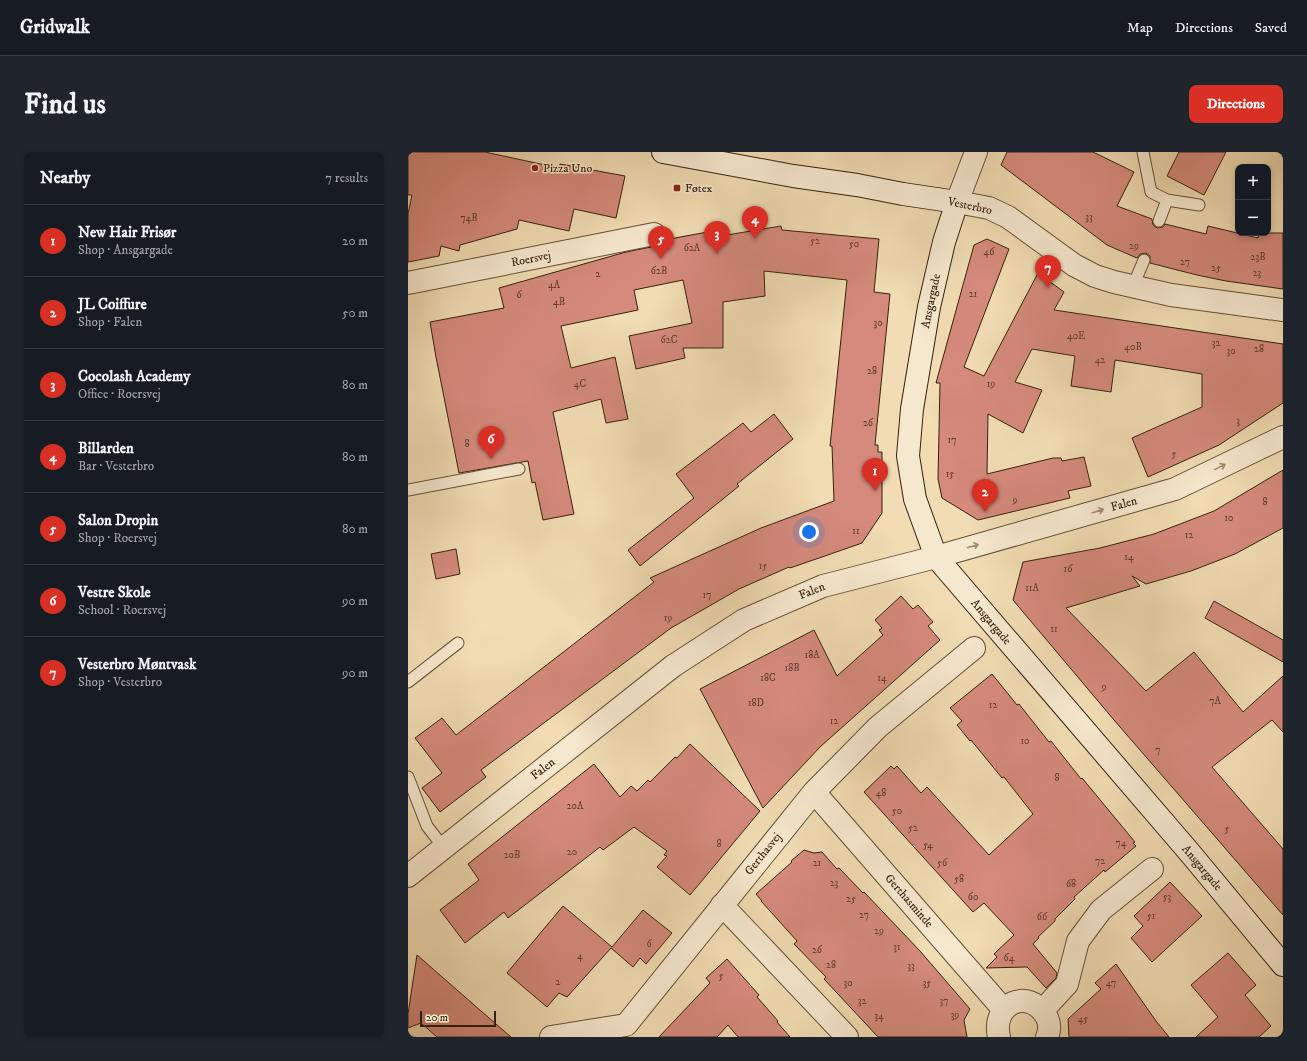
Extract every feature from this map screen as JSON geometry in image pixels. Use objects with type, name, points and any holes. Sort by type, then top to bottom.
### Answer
[{"type":"street","name":"Vesterbro","points":[[663,152],[793,176],[857,185],[989,208],[1008,217],[1074,266],[1095,276],[1171,295],[1283,310]]},
{"type":"street","name":"Ansgargade","points":[[976,152],[944,242],[929,307],[912,409],[908,456],[914,499],[936,557],[1190,853],[1283,965]]},
{"type":"street","name":"Roersvej","points":[[408,283],[654,234]]},
{"type":"street","name":"Falen","points":[[408,876],[673,666],[744,620],[823,586],[936,557],[1175,489],[1283,436]]},
{"type":"street","name":"Gerthasvej","points":[[551,1037],[626,1025],[814,792],[878,727],[974,648]]},
{"type":"street","name":"Gerthasminde","points":[[814,792],[1004,1010]]},
{"type":"street","points":[[1043,1010],[1067,984],[1078,941],[1101,910],[1152,869]]},
{"type":"street","points":[[722,905],[847,1037]]},
{"type":"street","points":[[998,1037],[997,1028],[999,1017],[1011,1004],[1020,1001],[1036,1004],[1043,1010],[1048,1020],[1049,1029],[1047,1037]]},
{"type":"lane","points":[[1143,152],[1151,192],[1167,200],[1200,205]]},
{"type":"lane","points":[[1159,221],[1167,200]]},
{"type":"lane","points":[[1133,286],[1144,260]]},
{"type":"lane","points":[[408,490],[519,469]]},
{"type":"lane","points":[[408,682],[458,643]]},
{"type":"lane","points":[[408,777],[427,826],[444,848]]},
{"type":"building","points":[[408,152],[485,152],[559,168],[560,164],[625,176],[616,218],[574,209],[569,231],[519,220],[517,229],[460,245],[459,251],[441,246],[439,256],[408,262],[408,214],[412,195],[408,195]]},
{"type":"building","points":[[1007,152],[1093,152],[1134,172],[1117,206],[1152,219],[1153,225],[1157,228],[1163,227],[1165,224],[1206,234],[1208,226],[1235,232],[1235,236],[1250,236],[1258,238],[1258,236],[1271,236],[1271,233],[1283,233],[1283,289],[1226,281],[1197,275],[1150,263],[1150,256],[1146,253],[1140,254],[1137,258],[1107,245],[1001,165]]},
{"type":"building","points":[[1179,152],[1226,152],[1204,195],[1167,176]]},
{"type":"building","points":[[781,226],[782,230],[879,239],[874,292],[890,294],[875,445],[878,445],[878,452],[882,452],[882,513],[862,543],[790,568],[789,567],[739,589],[671,628],[481,770],[486,777],[440,812],[422,788],[442,773],[415,738],[442,718],[456,735],[654,582],[650,578],[761,528],[834,501],[832,446],[830,446],[847,280],[764,271],[765,296],[723,302],[723,348],[683,348],[685,358],[636,369],[629,336],[692,323],[683,280],[634,290],[638,310],[561,326],[571,368],[615,357],[628,419],[606,423],[601,399],[553,412],[574,514],[543,520],[535,482],[532,483],[528,461],[459,473],[430,322],[504,308],[499,288],[626,252],[656,246],[675,238],[713,231],[715,237]]},
{"type":"building","points":[[987,239],[1009,249],[964,367],[984,376],[1038,273],[1064,292],[1054,310],[1283,344],[1283,403],[1219,445],[1148,477],[1132,438],[1202,407],[1202,374],[1115,360],[1111,392],[1071,386],[1075,356],[1032,349],[1015,382],[1042,390],[1023,433],[988,414],[987,474],[1053,458],[1061,458],[1062,461],[1084,457],[1091,486],[1068,491],[1070,498],[978,520],[942,498],[938,479],[940,383],[936,383],[974,245]]},
{"type":"building","points":[[774,414],[793,439],[737,484],[739,486],[640,566],[628,550],[694,498],[676,474],[743,423],[751,432]]},
{"type":"building","points":[[1283,470],[1283,528],[1235,554],[1191,571],[1146,584],[1132,576],[1140,586],[1066,608],[1146,691],[1194,652],[1243,712],[1283,676],[1283,732],[1272,720],[1212,767],[1283,849],[1283,915],[1114,720],[1013,600],[1023,562],[1100,548],[1154,534],[1214,511]]},
{"type":"building","points":[[456,549],[460,574],[436,579],[431,554]]},
{"type":"building","points":[[901,596],[913,609],[918,605],[933,622],[928,626],[940,640],[820,747],[763,808],[700,689],[814,630],[837,676],[883,635],[879,630],[882,628],[875,620]]},
{"type":"building","points":[[1214,601],[1283,640],[1283,662],[1205,618]]},
{"type":"building","points":[[992,674],[1017,705],[1019,704],[1049,742],[1051,741],[1081,779],[1082,778],[1135,842],[1133,843],[1136,846],[1105,872],[1104,870],[1074,897],[1075,899],[1033,944],[1057,973],[1056,978],[1046,988],[1027,967],[986,968],[997,957],[994,954],[1014,935],[984,903],[973,912],[864,792],[891,766],[894,769],[897,766],[921,793],[927,787],[989,855],[1033,814],[1004,777],[1002,778],[957,725],[962,721],[950,708]]},
{"type":"building","points":[[690,744],[760,811],[690,895],[657,867],[667,856],[664,855],[667,851],[634,827],[603,850],[600,847],[508,918],[504,912],[465,943],[440,910],[479,880],[468,864],[594,764],[620,797],[631,786],[637,791],[648,780],[650,782]]},
{"type":"building","points":[[804,850],[814,853],[822,852],[837,869],[839,868],[863,893],[864,892],[920,951],[970,1009],[964,1020],[967,1037],[878,1037],[824,979],[826,977],[794,944],[797,941],[756,894]]},
{"type":"building","points":[[1170,882],[1202,916],[1152,962],[1131,938],[1143,926],[1134,916]]},
{"type":"building","points":[[563,906],[612,947],[643,910],[672,933],[646,964],[640,958],[633,967],[611,948],[567,997],[559,993],[547,1007],[507,973]]},
{"type":"building","points":[[1228,953],[1256,985],[1245,995],[1271,1026],[1259,1037],[1196,1037],[1218,1017],[1191,985]]},
{"type":"building","points":[[417,955],[511,1037],[437,1037],[421,1023],[408,1028],[408,1014]]},
{"type":"building","points":[[727,959],[759,995],[757,997],[790,1037],[738,1037],[728,1025],[717,1037],[659,1037],[710,983],[706,978]]},
{"type":"building","points":[[1116,964],[1169,1037],[1069,1037],[1068,1019],[1101,989],[1095,983]]},
{"type":"place","name":"Pizza Uno","points":[[535,168]]},
{"type":"place","name":"Føtex","points":[[677,188]]},
{"type":"place","name":"Billarden","points":[[755,239]]},
{"type":"place","name":"Cocolash Academy","points":[[717,254]]},
{"type":"place","name":"Salon Dropin","points":[[661,259]]},
{"type":"place","name":"Vesterbro Møntvask","points":[[1048,288]]},
{"type":"place","name":"Vestre Skole","points":[[491,459]]},
{"type":"place","name":"New Hair Frisør","points":[[875,491]]},
{"type":"place","name":"JL Coiffure","points":[[985,512]]}]
